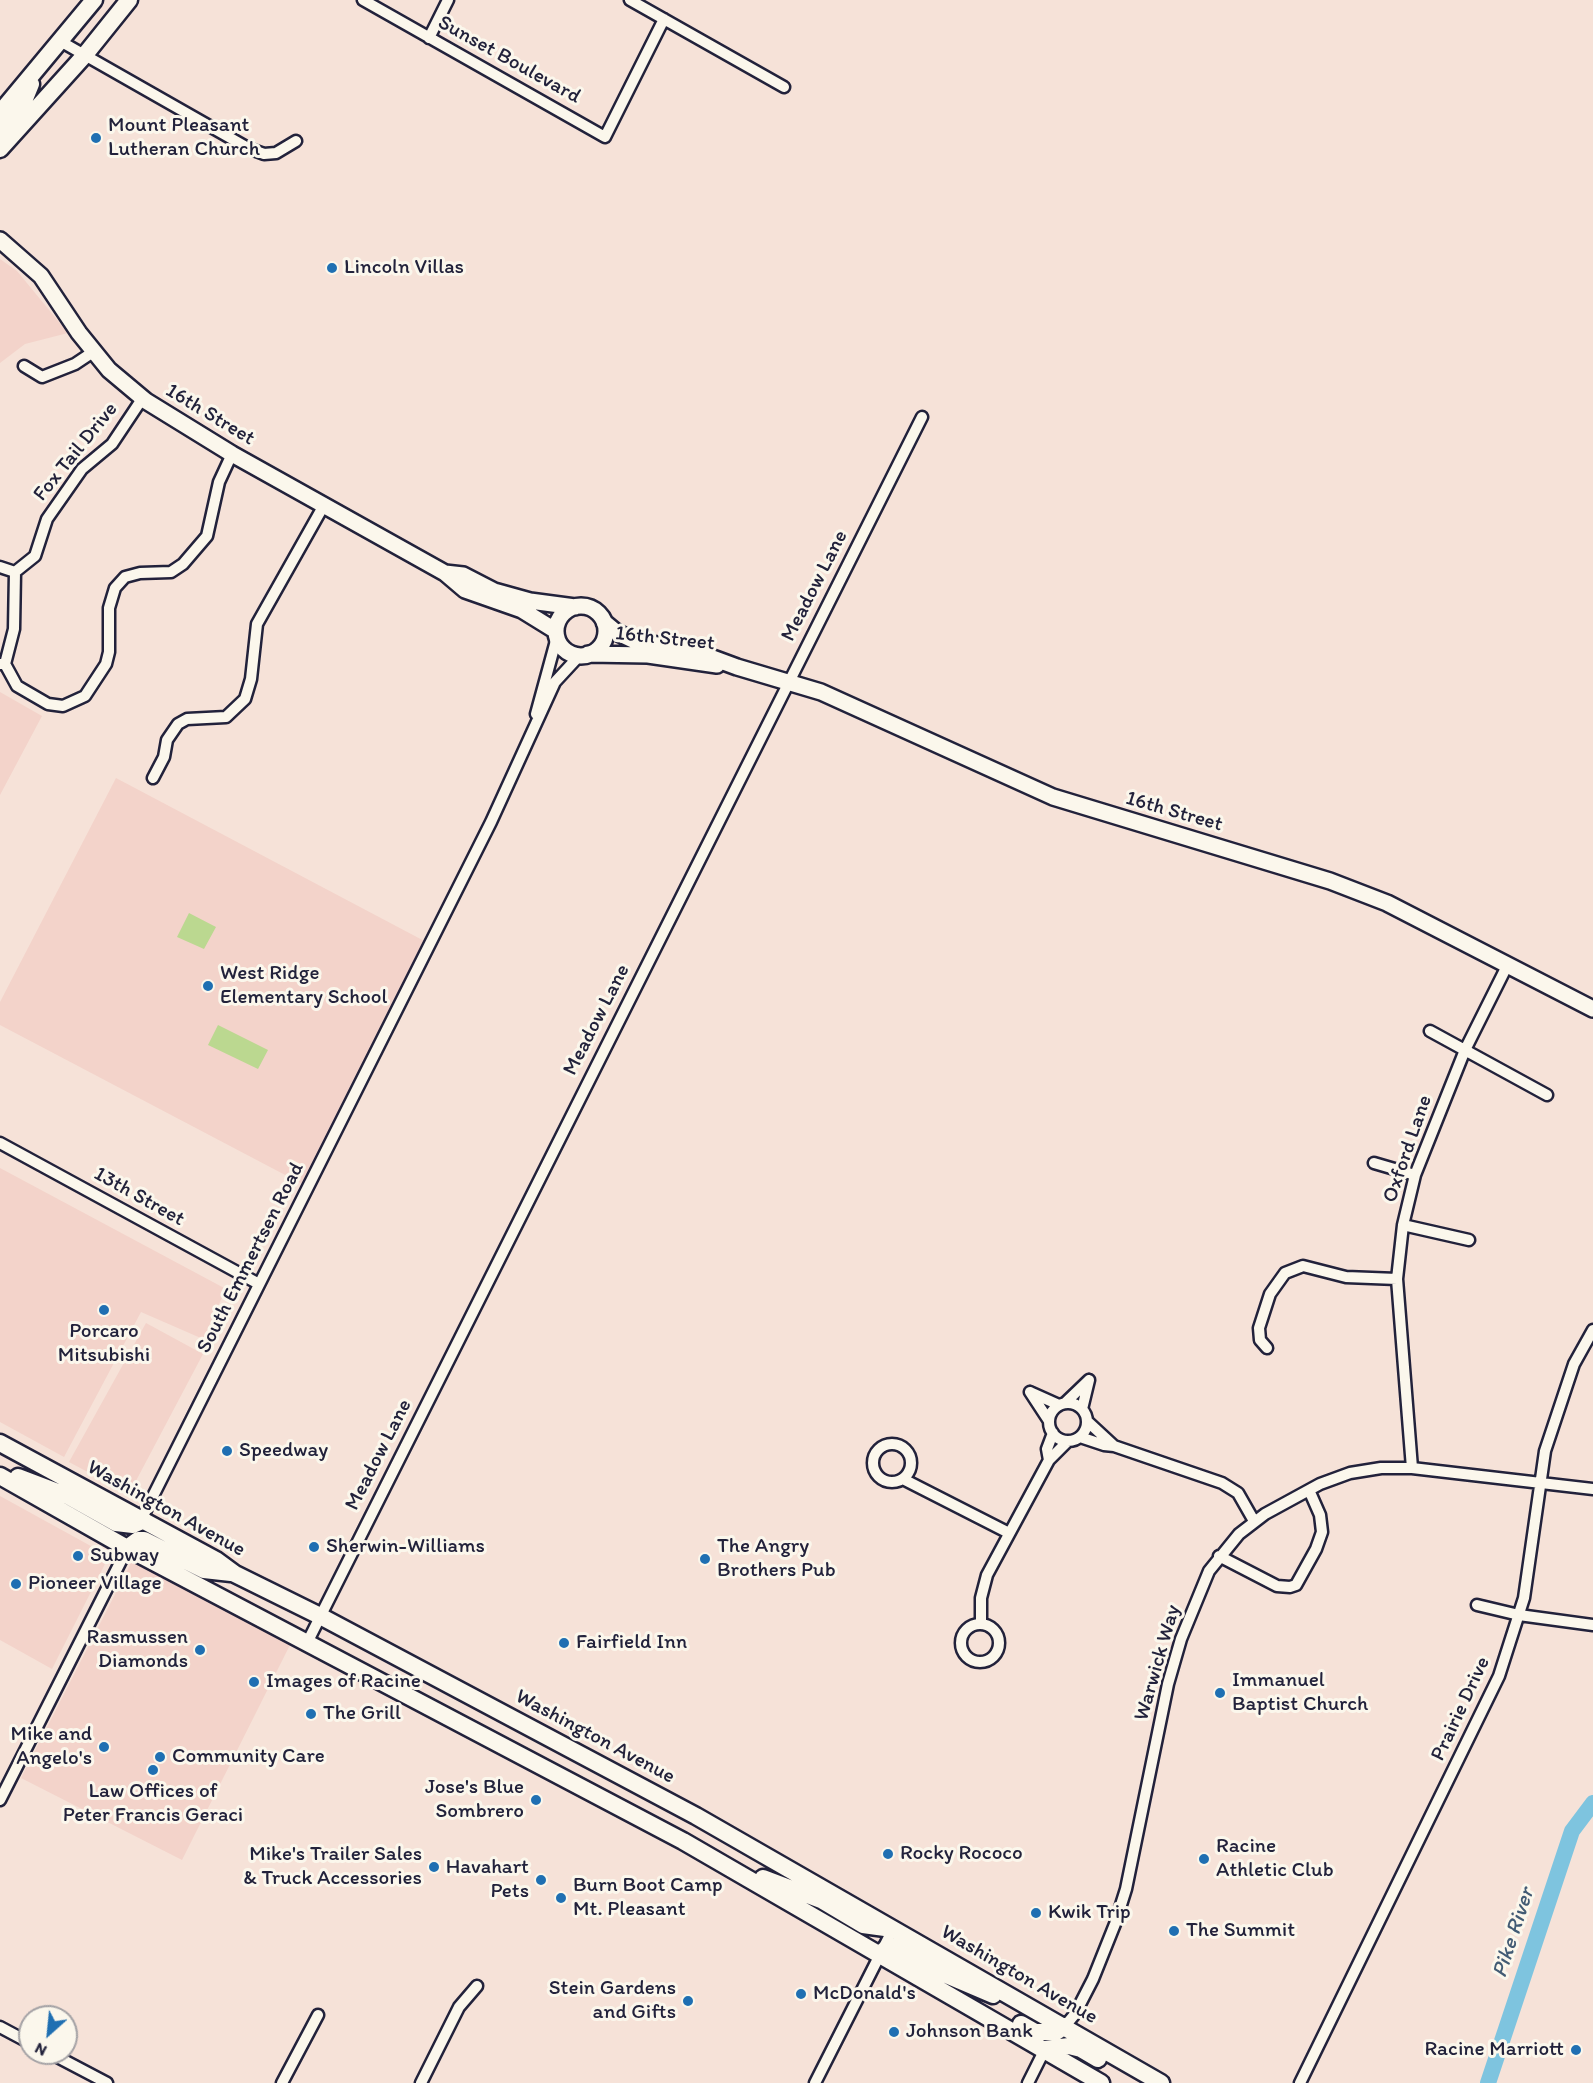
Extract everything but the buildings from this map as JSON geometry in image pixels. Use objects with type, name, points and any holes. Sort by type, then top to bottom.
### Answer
[{"type":"main road","points":[[0,113],[94,0]]},
{"type":"main road","points":[[0,149],[84,56],[129,0]]},
{"type":"main road","points":[[0,132],[22,106],[38,69]]},
{"type":"main road","name":"Washington Avenue","points":[[0,1443],[140,1522],[216,1560],[235,1574],[320,1616],[696,1816],[1161,2083]]},
{"type":"main road","points":[[0,1474],[50,1488],[116,1523],[133,1525],[140,1522]]},
{"type":"main road","points":[[0,1474],[127,1548],[308,1641],[720,1862],[1101,2083]]},
{"type":"main road","points":[[127,1548],[138,1540],[144,1540],[204,1570],[235,1574]]},
{"type":"main road","points":[[720,1862],[807,1894],[862,1925],[893,1929]]},
{"type":"main road","points":[[880,1954],[890,1946],[899,1948],[959,1982],[989,1994],[1022,2002]]},
{"type":"main road","points":[[952,1995],[965,1994],[974,1997],[1035,2032],[1056,2032],[1065,2026]]},
{"type":"main road","points":[[1045,2049],[1069,2046],[1082,2049],[1132,2078],[1156,2083]]},
{"type":"street","name":"Sunset Boulevard","points":[[363,0],[605,136],[664,19]]},
{"type":"street","points":[[429,38],[448,0]]},
{"type":"street","points":[[630,0],[784,87]]},
{"type":"street","points":[[60,42],[249,148],[264,154],[276,153],[296,141]]},
{"type":"street","name":"16th Street","points":[[0,240],[41,276],[93,352],[115,376],[142,399],[232,454],[445,573],[465,590],[522,610],[557,634],[565,650],[584,655],[648,656],[737,667]]},
{"type":"street","points":[[24,366],[42,377],[75,364],[93,352]]},
{"type":"street","name":"Fox Tail Drive","points":[[15,573],[35,556],[47,519],[82,469],[112,444],[142,399]]},
{"type":"street","name":"Meadow Lane","points":[[308,1641],[922,417]]},
{"type":"street","points":[[0,567],[15,573],[14,629],[3,664],[17,686],[48,704],[63,706],[85,696],[106,664],[109,652],[109,608],[115,588],[125,577],[140,573],[171,572],[183,564],[207,536],[219,482],[232,454]]},
{"type":"street","points":[[153,778],[164,757],[167,740],[178,724],[187,719],[226,717],[245,699],[251,679],[257,624],[324,505]]},
{"type":"street","name":"16th Street","points":[[445,573],[463,575],[494,591],[531,601],[593,609],[616,632],[637,642],[691,650],[840,700],[1053,797],[1330,881],[1387,903],[1593,1009]]},
{"type":"street","points":[[557,634],[563,614],[575,607]]},
{"type":"street","name":"16th Street","points":[[584,655],[601,645],[604,638],[604,622]]},
{"type":"street","name":"South Emmertsen Road","points":[[533,732],[557,634]]},
{"type":"street","name":"South Emmertsen Road","points":[[0,1800],[491,822],[555,682],[584,655]]},
{"type":"street","name":"Oxford Lane","points":[[1412,1468],[1397,1279],[1403,1225],[1415,1175],[1465,1050],[1508,964]]},
{"type":"street","points":[[1430,1031],[1547,1095]]},
{"type":"street","name":"13th Street","points":[[0,1143],[259,1284]]},
{"type":"street","points":[[1374,1164],[1415,1175]]},
{"type":"street","points":[[1403,1225],[1469,1240]]},
{"type":"street","points":[[1267,1348],[1260,1340],[1259,1328],[1270,1294],[1285,1273],[1303,1266],[1346,1277],[1397,1279]]},
{"type":"street","name":"Prairie Drive","points":[[1300,2083],[1482,1714],[1505,1660],[1520,1615],[1540,1484],[1550,1436],[1580,1350],[1593,1330]]},
{"type":"street","points":[[1580,1350],[1593,1352]]},
{"type":"street","points":[[1049,1421],[1053,1409],[1089,1380],[1082,1409],[1087,1421],[1114,1446]]},
{"type":"street","points":[[1048,1461],[1047,1449],[1053,1433],[1049,1421],[1030,1392],[1082,1409]]},
{"type":"street","points":[[1080,1437],[1087,1421]]},
{"type":"street","points":[[1053,1433],[1068,1441]]},
{"type":"street","points":[[981,1624],[981,1598],[987,1575],[1048,1461],[1068,1441],[1080,1437],[1114,1446],[1231,1487],[1246,1504],[1254,1521]]},
{"type":"street","name":"Warwick Way","points":[[1065,2026],[1075,2014],[1093,1979],[1116,1924],[1126,1889],[1173,1664],[1199,1590],[1219,1556],[1254,1521],[1335,1478],[1365,1470],[1412,1468],[1593,1489]]},
{"type":"street","points":[[903,1479],[1009,1533]]},
{"type":"street","points":[[1219,1556],[1277,1586],[1290,1587],[1296,1584],[1316,1549],[1322,1532],[1320,1515],[1309,1490]]},
{"type":"street","points":[[1477,1605],[1592,1627]]},
{"type":"street","points":[[815,2083],[893,1929]]},
{"type":"street","points":[[421,2083],[459,2007],[477,1986]]},
{"type":"street","points":[[282,2083],[318,2015]]},
{"type":"street","points":[[0,2027],[18,2037]]},
{"type":"street","points":[[1028,2083],[1045,2049]]},
{"type":"street","points":[[73,2065],[107,2083]]},
{"type":"shaded area","points":[[0,259],[17,271],[68,333],[25,344],[0,363]]},
{"type":"shaded area","points":[[0,692],[42,716],[0,795]]},
{"type":"shaded area","name":"West Ridge Elementary School","points":[[116,778],[430,944],[308,1187],[0,1025],[0,1002]]},
{"type":"shaded area","points":[[0,1168],[226,1289],[203,1339],[141,1312],[64,1457],[0,1422]]},
{"type":"shaded area","points":[[146,1323],[203,1354],[129,1494],[69,1462]]},
{"type":"shaded area","points":[[0,1496],[109,1556],[52,1669],[0,1640]]},
{"type":"shaded area","points":[[127,1548],[295,1635],[182,1860],[21,1778],[130,1565]]},
{"type":"green space","points":[[189,913],[216,927],[204,949],[177,937]]},
{"type":"green space","points":[[218,1025],[268,1050],[258,1069],[208,1045]]},
{"type":"waterway","name":"Pike River","points":[[1488,2083],[1572,1831],[1593,1803]]},
{"type":"place","name":"Mount Pleasant Lutheran Church","points":[[96,138]]},
{"type":"place","name":"Lincoln Villas","points":[[332,268]]},
{"type":"place","name":"West Ridge Elementary School","points":[[208,986]]},
{"type":"place","name":"Porcaro Mitsubishi","points":[[104,1310]]},
{"type":"place","name":"Speedway","points":[[227,1451]]},
{"type":"place","name":"Sherwin-Williams","points":[[314,1547]]},
{"type":"place","name":"Subway","points":[[78,1556]]},
{"type":"place","name":"The Angry Brothers Pub","points":[[705,1559]]},
{"type":"place","name":"Pioneer Village","points":[[16,1584]]},
{"type":"place","name":"Fairfield Inn","points":[[564,1643]]},
{"type":"place","name":"Rasmussen Diamonds","points":[[200,1650]]},
{"type":"place","name":"Images of Racine","points":[[254,1682]]},
{"type":"place","name":"Immanuel Baptist Church","points":[[1220,1693]]},
{"type":"place","name":"The Grill","points":[[311,1714]]},
{"type":"place","name":"Mike and Angelo's","points":[[104,1747]]},
{"type":"place","name":"Community Care","points":[[160,1757]]},
{"type":"place","name":"Law Offices of Peter Francis Geraci","points":[[153,1770]]},
{"type":"place","name":"Jose's Blue Sombrero","points":[[536,1800]]},
{"type":"place","name":"Rocky Rococo","points":[[888,1854]]},
{"type":"place","name":"Racine Athletic Club","points":[[1204,1859]]},
{"type":"place","name":"Mike's Trailer Sales & Truck Accessories","points":[[434,1867]]},
{"type":"place","name":"Havahart Pets","points":[[541,1880]]},
{"type":"place","name":"Burn Boot Camp Mt. Pleasant","points":[[561,1898]]},
{"type":"place","name":"Kwik Trip","points":[[1036,1913]]},
{"type":"place","name":"The Summit","points":[[1174,1931]]},
{"type":"place","name":"McDonald's","points":[[801,1994]]},
{"type":"place","name":"Stein Gardens and Gifts","points":[[688,2001]]},
{"type":"place","name":"Johnson Bank","points":[[894,2032]]},
{"type":"place","name":"Racine Marriott","points":[[1576,2050]]}]
